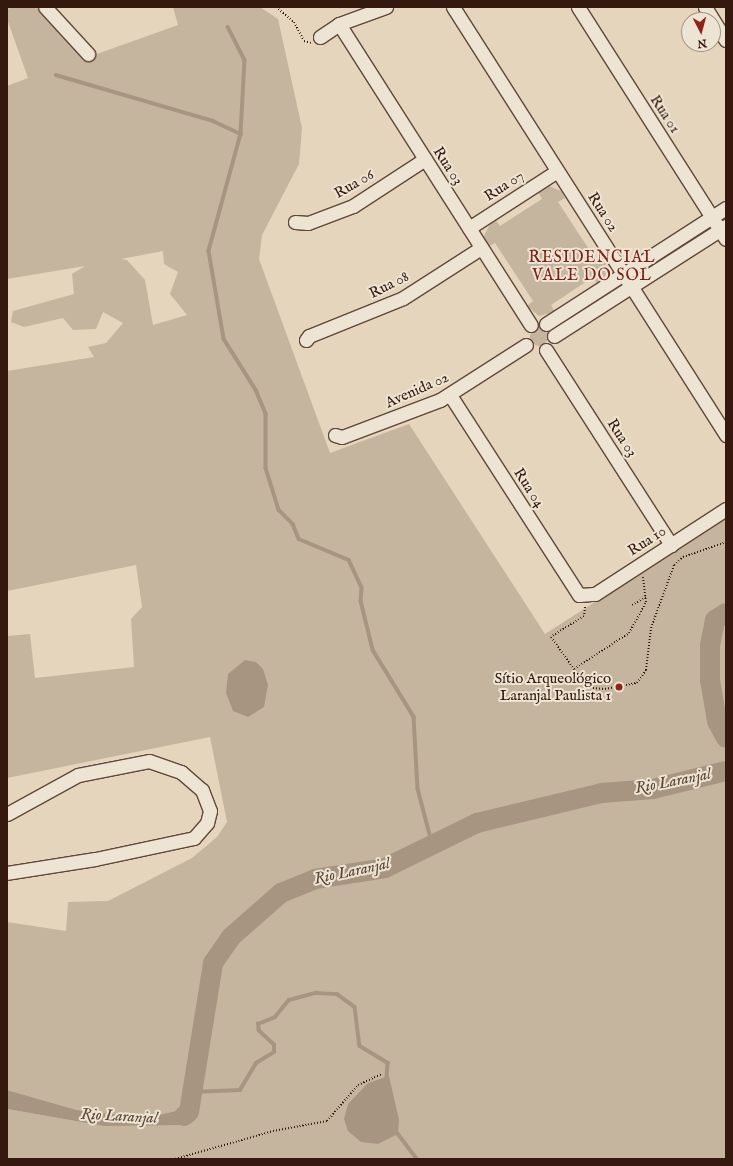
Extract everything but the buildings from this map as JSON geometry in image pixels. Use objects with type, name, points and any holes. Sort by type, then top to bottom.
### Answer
[{"type":"street","points":[[45,7],[88,54]]},
{"type":"street","points":[[320,37],[338,24],[386,7]]},
{"type":"street","name":"Rua 02","points":[[453,7],[726,435]]},
{"type":"street","name":"Rua 01","points":[[578,7],[712,217],[724,231]]},
{"type":"street","points":[[705,7],[726,40]]},
{"type":"street","name":"Rua 03","points":[[338,24],[531,325]]},
{"type":"street","name":"Rua 06","points":[[295,222],[308,223],[353,206],[425,159]]},
{"type":"street","name":"Rua 07","points":[[469,228],[557,171]]},
{"type":"street","points":[[724,231],[631,286],[554,336],[546,350],[536,351],[526,345],[524,334],[531,325],[546,324],[726,208]]},
{"type":"street","name":"Rua 08","points":[[306,340],[403,298],[481,248]]},
{"type":"street","points":[[546,324],[554,336]]},
{"type":"street","name":"Avenida 02","points":[[335,435],[342,437],[450,395],[526,345]]},
{"type":"street","name":"Rua 03","points":[[546,350],[671,545]]},
{"type":"street","name":"Rua 04","points":[[450,395],[576,592],[583,597]]},
{"type":"street","name":"Rua 10","points":[[583,597],[595,594],[726,509]]},
{"type":"street","points":[[7,814],[78,775],[149,761],[181,772],[202,790],[210,811],[207,823],[194,838],[95,859],[7,872]]},
{"type":"path","points":[[276,7],[294,22],[304,41],[311,43],[320,37]]},
{"type":"path","points":[[583,597],[584,616],[551,637],[587,684],[599,690],[629,685],[641,679],[663,593],[674,565],[690,554],[726,542]]},
{"type":"path","points":[[574,669],[627,636],[646,597],[642,575]]},
{"type":"path","points":[[632,605],[646,597]]},
{"type":"path","points":[[175,1159],[273,1131],[327,1121],[358,1084],[382,1074]]},
{"type":"shaded area","points":[[13,7],[35,7],[83,59],[178,25],[173,7],[260,7],[278,19],[302,128],[299,164],[262,235],[259,259],[330,453],[409,424],[545,634],[726,518],[726,1159],[7,1159],[7,1109],[105,1126],[192,1120],[196,1112],[192,1093],[184,1109],[146,1118],[77,1110],[7,1090],[7,922],[66,931],[68,902],[108,901],[192,858],[217,837],[227,822],[210,737],[7,778],[7,636],[30,634],[35,678],[134,667],[131,619],[142,607],[136,565],[7,591],[7,371],[94,357],[88,347],[106,343],[123,323],[103,312],[96,329],[73,330],[63,318],[24,327],[11,322],[13,311],[74,294],[72,274],[85,266],[7,279],[7,86],[28,78],[7,19],[7,9]],"holes":[[[163,251],[164,264],[178,272],[170,294],[187,315],[153,325],[145,280],[127,260],[121,259]]]},
{"type":"shaded area","points":[[549,186],[561,191],[565,198],[558,202],[596,260],[603,256],[608,272],[598,285],[593,277],[551,305],[555,312],[539,316],[527,306],[533,301],[495,243],[488,247],[484,236],[491,222],[495,219],[500,226],[542,199],[538,192]]},
{"type":"shaded area","points":[[539,328],[545,331],[548,337],[545,343],[539,346],[533,343],[530,337],[533,331]]},
{"type":"water","points":[[245,660],[256,662],[263,669],[268,685],[264,707],[248,717],[233,711],[226,693],[228,674]]},
{"type":"water","points":[[389,1076],[399,1120],[398,1134],[378,1144],[361,1142],[348,1131],[344,1119],[348,1104],[368,1083]]},
{"type":"water","points":[[7,1090],[77,1110],[146,1118],[184,1109],[192,1092],[196,1112],[183,1125],[104,1126],[7,1109]]},
{"type":"waterway","points":[[228,27],[245,60],[241,134],[209,251],[224,339],[256,390],[266,414],[266,468],[279,510],[293,524],[299,539],[349,560],[362,588],[361,601],[373,650],[414,717],[418,789],[433,846]]},
{"type":"waterway","points":[[56,75],[213,121],[241,134]]},
{"type":"waterway","name":"Rio Laranjal","points":[[726,613],[715,620],[710,646],[710,680],[717,721],[726,738]]},
{"type":"waterway","name":"Rio Laranjal","points":[[184,1116],[189,1112],[213,963],[231,937],[281,893],[315,879],[385,868],[477,823],[602,793],[653,789],[726,771]]},
{"type":"waterway","points":[[192,1092],[240,1090],[256,1063],[274,1052],[274,1045],[259,1031],[258,1024],[275,1017],[289,1000],[316,993],[337,994],[355,1007],[360,1046],[388,1063],[387,1079]]},
{"type":"waterway","points":[[396,1131],[417,1159]]},
{"type":"place","name":"Sítio Arqueológico Laranjal Paulista 1","points":[[619,687]]},
{"type":"district","name":"RESIDENCIAL VALE DO SOL","points":[[592,267]]}]
